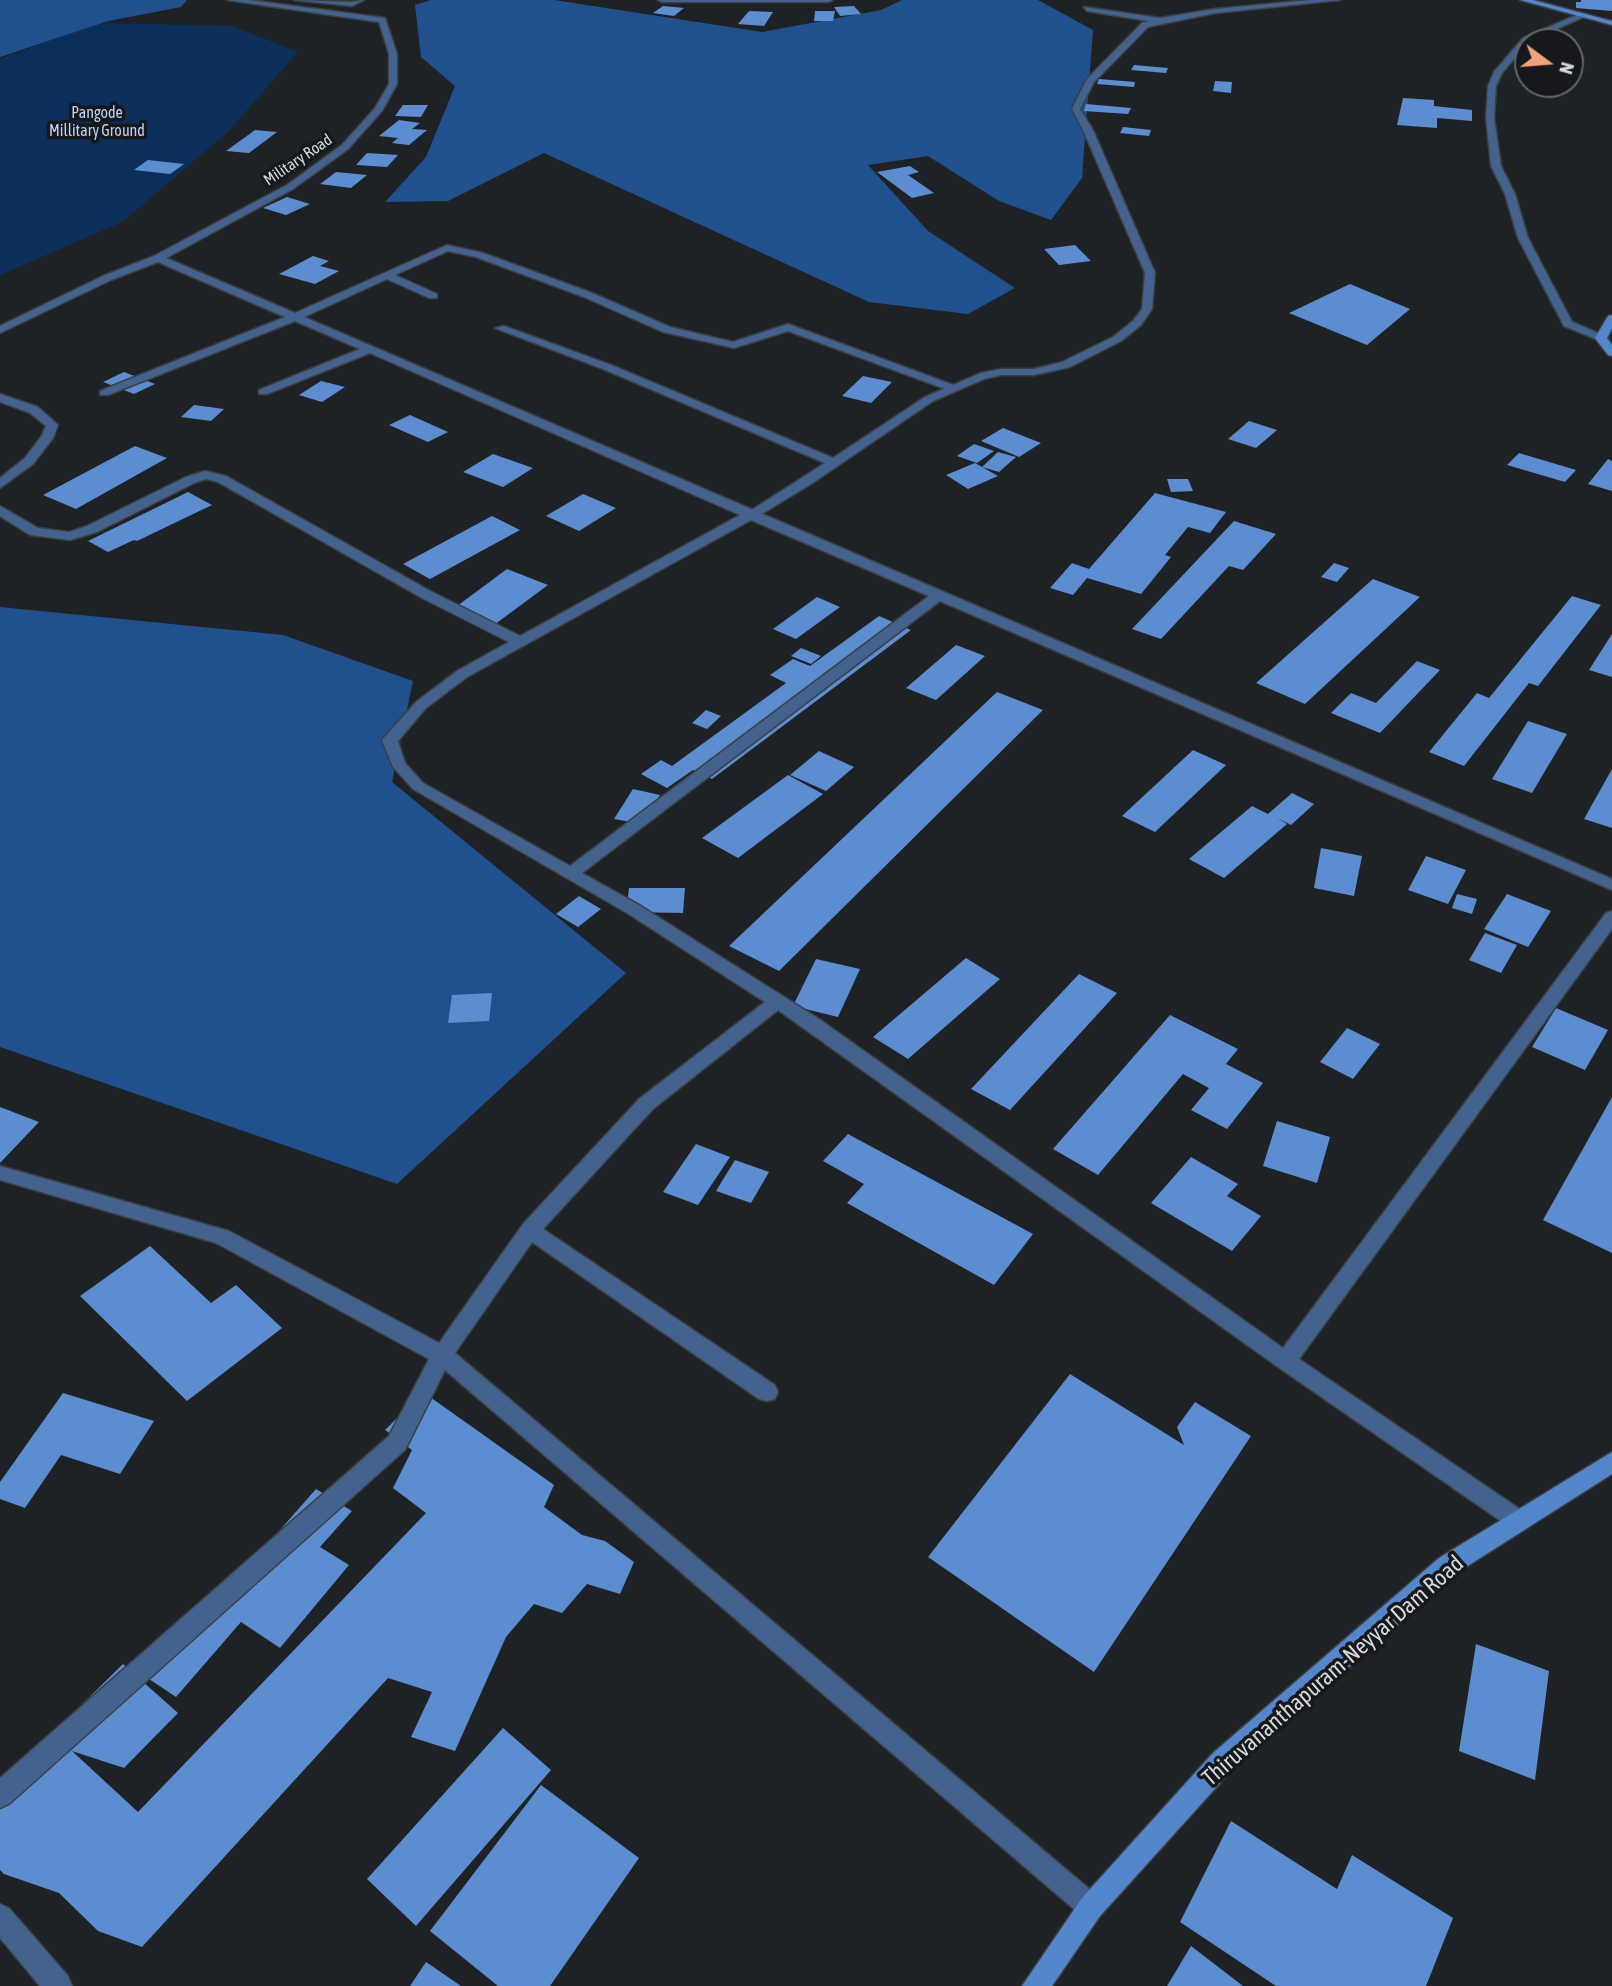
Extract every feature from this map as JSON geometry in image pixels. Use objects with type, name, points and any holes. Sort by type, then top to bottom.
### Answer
[{"type":"main road","points":[[1524,0],[1612,23]]},
{"type":"main road","points":[[1612,318],[1606,338],[1612,353]]},
{"type":"main road","name":"Thiruvananthapuram-Neyyar Dam Road","points":[[1036,1986],[1091,1907],[1222,1762],[1447,1566],[1612,1462]]},
{"type":"street","name":"Military Road","points":[[0,330],[107,278],[158,258],[290,187],[345,148],[379,109],[393,84],[393,54],[382,19],[230,0]]},
{"type":"street","points":[[298,0],[352,4],[360,0]]},
{"type":"street","points":[[662,0],[829,0]]},
{"type":"street","points":[[1204,0],[1207,12]]},
{"type":"street","points":[[1336,0],[1207,12],[1160,20],[1145,25],[1090,81],[1076,109],[1088,130],[1150,273],[1147,309],[1137,323],[1117,339],[1066,365],[1034,372],[991,374],[929,399],[750,515],[462,674],[421,705],[390,740],[398,764],[418,786],[633,909],[778,1001],[1285,1361],[1519,1521]]},
{"type":"street","points":[[1087,9],[1160,20]]},
{"type":"street","points":[[1582,16],[1526,40],[1498,72],[1492,86],[1490,118],[1496,166],[1510,194],[1523,238],[1568,324],[1606,338]]},
{"type":"street","points":[[104,393],[294,317],[447,248],[479,255],[589,295],[667,330],[734,345],[788,327],[952,388]]},
{"type":"street","points":[[158,258],[1612,885]]},
{"type":"street","points":[[386,275],[433,296]]},
{"type":"street","points":[[500,328],[607,367],[833,462]]},
{"type":"street","points":[[263,392],[370,349]]},
{"type":"street","points":[[0,398],[34,410],[52,425],[47,439],[29,461],[0,484]]},
{"type":"street","points":[[0,407],[16,402]]},
{"type":"street","points":[[0,510],[35,532],[70,537],[92,529],[190,480],[205,475],[222,479],[427,596],[518,641]]},
{"type":"street","points":[[570,874],[941,594]]},
{"type":"street","points":[[1285,1361],[1612,918]]},
{"type":"street","points":[[0,1795],[397,1443],[442,1355],[530,1230],[646,1104],[731,1035],[778,1001]]},
{"type":"street","points":[[0,1173],[222,1237],[442,1355],[1091,1907]]},
{"type":"street","points":[[530,1230],[767,1392]]},
{"type":"street","points":[[0,1917],[58,1986]]},
{"type":"green space","name":"Pangode Millitary Ground","points":[[97,23],[232,26],[298,52],[228,132],[122,222],[0,275],[0,59]]},
{"type":"shaded area","points":[[0,0],[187,0],[181,7],[108,21],[0,57]]},
{"type":"shaded area","points":[[431,0],[554,0],[762,32],[881,10],[902,0],[1038,0],[1093,30],[1082,178],[1051,220],[999,201],[928,156],[868,165],[928,231],[1015,288],[968,314],[869,302],[544,153],[448,201],[385,202],[426,157],[455,86],[421,57],[415,5]]},
{"type":"shaded area","points":[[0,607],[283,635],[413,681],[392,782],[626,973],[397,1184],[0,1047]]},
{"type":"building","points":[[1612,0],[1612,11],[1576,8],[1576,2]]},
{"type":"building","points":[[663,6],[684,8],[674,16],[653,13]]},
{"type":"building","points":[[854,6],[861,14],[840,16],[834,7]]},
{"type":"building","points":[[749,11],[773,12],[764,26],[738,24]]},
{"type":"building","points":[[815,11],[835,11],[833,21],[814,21]]},
{"type":"building","points":[[1134,65],[1168,68],[1166,73],[1131,70]]},
{"type":"building","points":[[1099,79],[1135,82],[1134,87],[1097,84]]},
{"type":"building","points":[[1215,81],[1232,82],[1231,93],[1213,91]]},
{"type":"building","points":[[1403,98],[1434,100],[1434,106],[1472,110],[1472,121],[1437,118],[1437,128],[1397,125]]},
{"type":"building","points":[[1086,104],[1131,108],[1128,114],[1084,111]]},
{"type":"building","points":[[403,105],[428,105],[421,117],[395,116]]},
{"type":"building","points":[[399,120],[420,123],[412,129],[427,130],[409,145],[392,143],[398,138],[379,136]]},
{"type":"building","points":[[1123,127],[1151,130],[1149,136],[1120,133]]},
{"type":"building","points":[[255,130],[277,132],[249,153],[226,151]]},
{"type":"building","points":[[367,153],[398,155],[387,167],[356,165]]},
{"type":"building","points":[[148,160],[184,164],[170,174],[134,170]]},
{"type":"building","points":[[910,166],[919,172],[908,175],[934,193],[912,198],[877,172]]},
{"type":"building","points":[[336,172],[367,175],[351,188],[320,184]]},
{"type":"building","points":[[287,197],[310,204],[286,215],[263,208]]},
{"type":"building","points":[[1075,245],[1091,261],[1059,265],[1044,249]]},
{"type":"building","points":[[313,256],[329,261],[320,266],[339,271],[315,284],[279,274]]},
{"type":"building","points":[[1350,284],[1410,309],[1367,345],[1289,313]]},
{"type":"building","points":[[124,372],[155,384],[134,394],[103,382]]},
{"type":"building","points":[[863,376],[892,382],[871,403],[842,396]]},
{"type":"building","points":[[321,381],[345,387],[322,402],[299,395]]},
{"type":"building","points":[[194,405],[224,409],[211,421],[181,417]]},
{"type":"building","points":[[410,415],[448,432],[428,442],[389,425]]},
{"type":"building","points":[[1249,421],[1277,430],[1256,448],[1228,439]]},
{"type":"building","points":[[1003,428],[1041,443],[1019,457],[981,441]]},
{"type":"building","points":[[974,444],[994,451],[977,463],[957,456]]},
{"type":"building","points":[[135,446],[167,458],[76,509],[43,495]]},
{"type":"building","points":[[998,452],[1016,457],[999,472],[982,467]]},
{"type":"building","points":[[1519,453],[1576,470],[1565,482],[1507,465]]},
{"type":"building","points":[[493,454],[533,468],[503,487],[463,472]]},
{"type":"building","points":[[1608,459],[1612,461],[1612,491],[1588,484]]},
{"type":"building","points":[[975,463],[998,476],[968,489],[946,475]]},
{"type":"building","points":[[1167,479],[1188,479],[1193,491],[1171,492]]},
{"type":"building","points":[[188,492],[212,505],[108,552],[88,541]]},
{"type":"building","points":[[1155,493],[1226,512],[1210,533],[1188,527],[1165,555],[1171,557],[1141,594],[1087,578],[1073,595],[1050,588],[1072,563],[1089,569]]},
{"type":"building","points":[[583,494],[616,508],[579,531],[546,516]]},
{"type":"building","points":[[492,516],[520,530],[430,579],[403,564]]},
{"type":"building","points":[[1234,521],[1276,534],[1243,570],[1229,566],[1161,639],[1132,629]]},
{"type":"building","points":[[1334,563],[1349,568],[1337,582],[1321,577]]},
{"type":"building","points":[[507,569],[548,585],[494,625],[453,609]]},
{"type":"building","points":[[1373,579],[1420,597],[1305,704],[1256,683]]},
{"type":"building","points":[[1572,596],[1601,605],[1538,686],[1529,683],[1464,766],[1429,752],[1477,693],[1489,698]]},
{"type":"building","points":[[817,597],[840,607],[796,639],[773,629]]},
{"type":"building","points":[[879,616],[911,630],[712,779],[693,770],[667,788],[641,774],[661,760],[672,766],[786,683],[770,675],[793,659],[810,666]]},
{"type":"building","points":[[1612,634],[1612,677],[1589,670]]},
{"type":"building","points":[[956,645],[985,656],[936,700],[906,688]]},
{"type":"building","points":[[801,648],[821,656],[811,664],[791,656]]},
{"type":"building","points":[[1417,661],[1440,670],[1380,733],[1331,713],[1351,693],[1376,703]]},
{"type":"building","points":[[997,692],[1043,710],[779,971],[729,946]]},
{"type":"building","points":[[706,710],[721,716],[707,729],[692,723]]},
{"type":"building","points":[[1528,721],[1567,734],[1532,793],[1492,779]]},
{"type":"building","points":[[1193,750],[1226,765],[1155,832],[1122,816]]},
{"type":"building","points":[[819,751],[854,767],[826,791],[790,775]]},
{"type":"building","points":[[1612,769],[1612,828],[1584,819]]},
{"type":"building","points":[[788,775],[823,794],[738,858],[702,838]]},
{"type":"building","points":[[633,789],[660,795],[642,824],[614,819]]},
{"type":"building","points":[[1292,793],[1314,804],[1291,825],[1277,818],[1287,824],[1224,878],[1189,859],[1252,806],[1268,814]]},
{"type":"building","points":[[1321,848],[1362,856],[1354,896],[1314,888]]},
{"type":"building","points":[[1426,856],[1466,870],[1448,904],[1408,890]]},
{"type":"building","points":[[629,888],[685,888],[683,913],[626,912]]},
{"type":"building","points":[[1457,894],[1477,899],[1472,914],[1452,908]]},
{"type":"building","points":[[1507,894],[1551,911],[1528,947],[1484,929]]},
{"type":"building","points":[[579,896],[601,909],[578,927],[556,914]]},
{"type":"building","points":[[1485,933],[1517,945],[1501,973],[1469,960]]},
{"type":"building","points":[[966,958],[1000,979],[908,1059],[873,1037]]},
{"type":"building","points":[[816,959],[860,969],[838,1017],[793,1006]]},
{"type":"building","points":[[1079,974],[1117,993],[1010,1110],[971,1089]]},
{"type":"building","points":[[492,993],[489,1021],[448,1023],[452,995]]},
{"type":"building","points":[[1556,1008],[1608,1030],[1585,1070],[1532,1047]]},
{"type":"building","points":[[1170,1015],[1238,1049],[1226,1064],[1263,1083],[1227,1129],[1191,1110],[1209,1088],[1183,1074],[1098,1175],[1053,1149]]},
{"type":"building","points":[[1347,1028],[1380,1044],[1353,1079],[1320,1062]]},
{"type":"building","points":[[1612,1097],[1612,1253],[1543,1220]]},
{"type":"building","points":[[0,1107],[39,1122],[0,1163]]},
{"type":"building","points":[[1277,1121],[1330,1137],[1317,1183],[1263,1166]]},
{"type":"building","points":[[848,1134],[1033,1234],[994,1285],[847,1203],[864,1184],[823,1161]]},
{"type":"building","points":[[696,1144],[730,1157],[698,1205],[663,1192]]},
{"type":"building","points":[[1191,1157],[1238,1184],[1227,1196],[1261,1216],[1232,1251],[1151,1203]]},
{"type":"building","points":[[735,1160],[769,1172],[751,1203],[716,1191]]},
{"type":"building","points":[[150,1246],[211,1303],[236,1285],[282,1328],[187,1401],[80,1296]]},
{"type":"building","points":[[1070,1374],[1184,1445],[1177,1427],[1195,1402],[1251,1436],[1094,1672],[928,1557]]},
{"type":"building","points":[[423,1392],[554,1485],[544,1507],[582,1535],[605,1541],[634,1562],[620,1594],[587,1584],[562,1613],[534,1604],[506,1637],[455,1751],[411,1737],[432,1692],[388,1678],[142,1947],[98,1931],[59,1893],[4,1874],[0,1870],[0,1785],[123,1664],[178,1713],[124,1768],[72,1751],[138,1812],[426,1513],[393,1488],[412,1450],[385,1430]]},
{"type":"building","points":[[63,1393],[154,1421],[120,1474],[61,1455],[25,1508],[0,1499],[0,1482]]},
{"type":"building","points":[[316,1489],[352,1511],[320,1547],[349,1565],[280,1648],[241,1622],[176,1697],[149,1679]]},
{"type":"building","points":[[1476,1644],[1549,1671],[1535,1780],[1459,1751]]},
{"type":"building","points":[[503,1728],[551,1770],[416,1926],[367,1879]]},
{"type":"building","points":[[541,1785],[639,1858],[550,1986],[498,1986],[430,1931]]},
{"type":"building","points":[[1231,1821],[1337,1889],[1352,1855],[1453,1918],[1426,1986],[1276,1986],[1180,1922]]},
{"type":"building","points":[[1191,1946],[1243,1986],[1167,1986]]},
{"type":"building","points":[[426,1962],[461,1986],[410,1986]]}]
